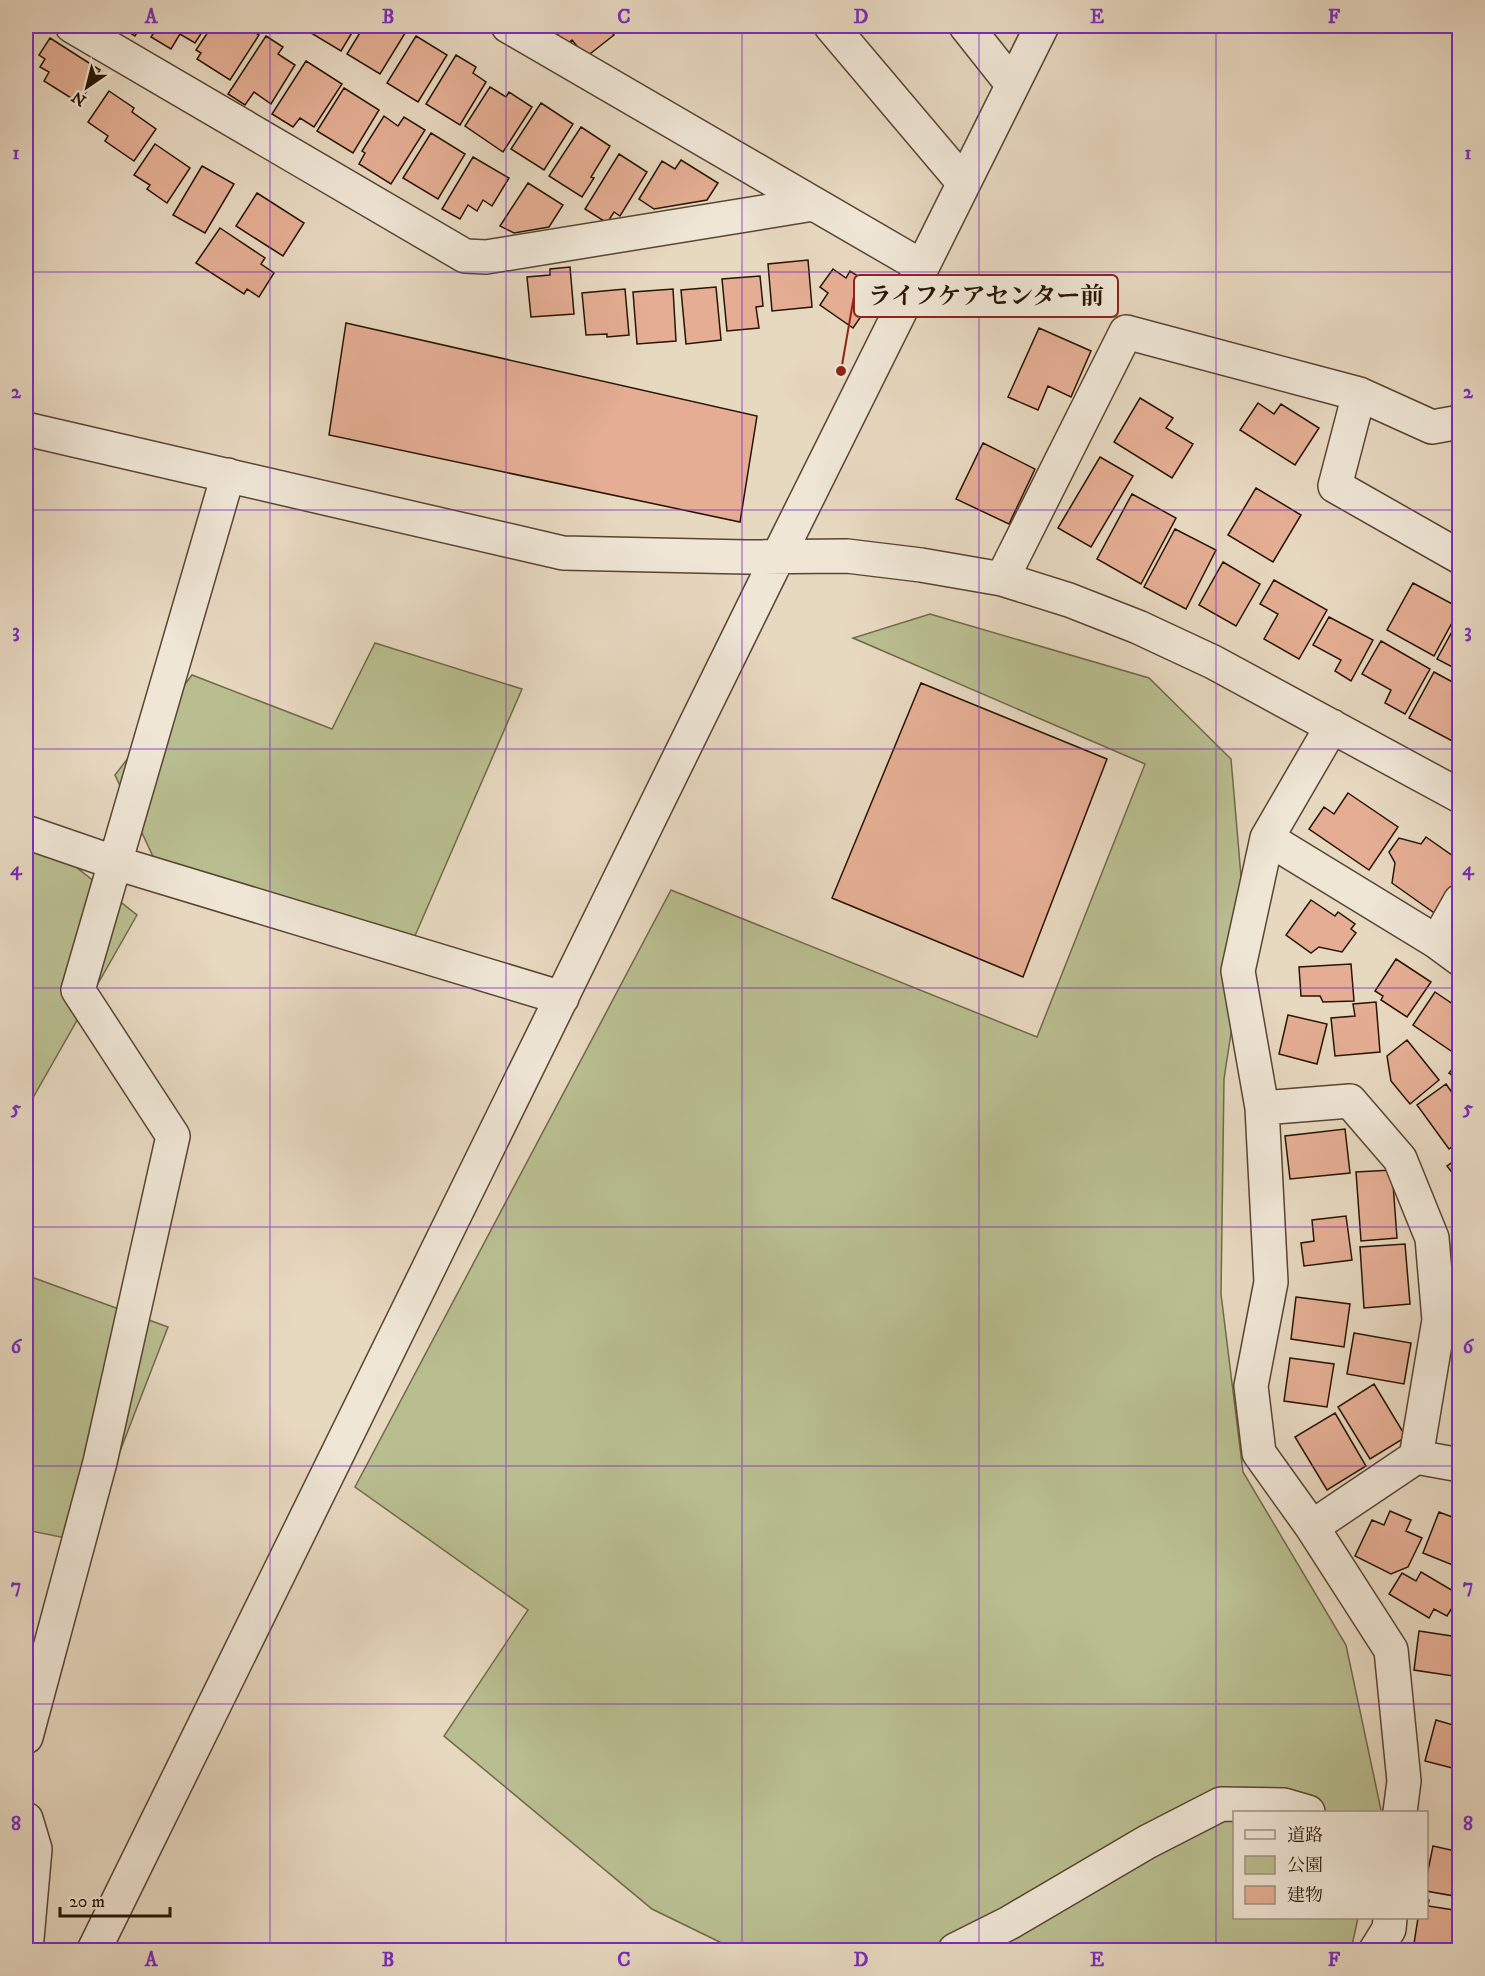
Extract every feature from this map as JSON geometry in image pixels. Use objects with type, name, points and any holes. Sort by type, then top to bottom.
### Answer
[{"type":"street","points":[[72,26],[465,256],[486,257],[813,204]]},
{"type":"street","points":[[508,26],[921,266]]},
{"type":"street","points":[[831,26],[963,182]]},
{"type":"street","points":[[966,26],[1012,84]]},
{"type":"street","points":[[94,1950],[921,266],[1042,26]]},
{"type":"street","points":[[1002,579],[1126,332],[1359,394],[1432,427],[1460,422]]},
{"type":"street","points":[[1359,394],[1335,486],[1460,557]]},
{"type":"street","points":[[26,429],[563,553],[847,556],[921,565],[1002,579],[1069,600],[1138,627],[1213,662],[1460,796]]},
{"type":"street","points":[[26,1737],[100,1462],[172,1136],[78,990],[228,475]]},
{"type":"street","points":[[1332,726],[1267,838],[1238,971],[1262,1108],[1271,1282],[1251,1386],[1259,1453],[1312,1527],[1391,1650],[1404,1781],[1400,1811]]},
{"type":"street","points":[[26,832],[116,863],[562,998]]},
{"type":"street","points":[[1267,838],[1448,950],[1460,902]]},
{"type":"street","points":[[1262,1108],[1350,1101],[1400,1159],[1432,1238],[1439,1320],[1416,1457]]},
{"type":"street","points":[[1312,1527],[1416,1457],[1460,1465]]},
{"type":"street","points":[[955,1950],[1009,1923],[1147,1842],[1221,1804],[1284,1805],[1305,1811]]},
{"type":"street","points":[[26,1819],[35,1849],[26,1950]]},
{"type":"street","points":[[1376,1950],[1389,1929],[1390,1919]]},
{"type":"green space","points":[[930,614],[1149,678],[1231,759],[1246,935],[1224,1079],[1221,1294],[1243,1472],[1346,1645],[1381,1810],[1233,1811],[1233,1919],[1358,1919],[1351,1950],[736,1950],[652,1909],[444,1736],[528,1610],[355,1487],[671,890],[1037,1037],[1145,764],[853,638]]},
{"type":"green space","points":[[375,643],[522,689],[411,945],[171,895],[115,775],[192,675],[332,729]]},
{"type":"green space","points":[[26,840],[72,864],[137,915],[26,1110]]},
{"type":"green space","points":[[26,1275],[168,1327],[85,1542],[26,1530]]},
{"type":"building","points":[[118,26],[141,26],[135,36]]},
{"type":"building","points":[[158,26],[206,26],[195,43],[180,34],[171,49],[151,37]]},
{"type":"building","points":[[212,26],[245,26],[259,35],[230,80],[197,59],[201,53],[196,50]]},
{"type":"building","points":[[308,26],[356,26],[341,51],[306,30]]},
{"type":"building","points":[[364,26],[399,26],[407,30],[380,74],[347,54]]},
{"type":"building","points":[[551,26],[606,26],[614,35],[586,57],[572,40],[566,45]]},
{"type":"building","points":[[266,36],[283,47],[278,54],[295,65],[271,104],[254,92],[245,105],[228,94]]},
{"type":"building","points":[[416,36],[447,55],[418,102],[387,83]]},
{"type":"building","points":[[50,38],[100,70],[79,103],[44,81],[49,72],[40,67],[45,59],[39,55]]},
{"type":"building","points":[[456,55],[476,67],[473,73],[486,82],[460,125],[426,104]]},
{"type":"building","points":[[306,61],[342,84],[314,127],[300,118],[293,127],[272,114]]},
{"type":"building","points":[[490,87],[506,97],[509,92],[532,107],[503,152],[465,126]]},
{"type":"building","points":[[344,88],[379,110],[353,153],[317,131]]},
{"type":"building","points":[[109,91],[134,108],[132,112],[156,129],[134,161],[105,141],[108,136],[88,122]]},
{"type":"building","points":[[541,103],[573,124],[544,170],[511,149]]},
{"type":"building","points":[[384,116],[398,126],[404,117],[425,130],[391,184],[359,164],[365,153],[362,151]]},
{"type":"building","points":[[581,127],[610,146],[582,197],[549,176]]},
{"type":"building","points":[[431,133],[465,154],[438,199],[403,178]]},
{"type":"building","points":[[155,144],[190,168],[167,203],[147,189],[150,185],[134,175]]},
{"type":"building","points":[[619,154],[647,172],[620,216],[614,212],[607,223],[585,209]]},
{"type":"building","points":[[473,157],[509,178],[492,206],[483,200],[477,211],[468,205],[460,219],[442,209]]},
{"type":"building","points":[[681,160],[718,183],[707,200],[654,209],[639,199],[662,161],[675,169]]},
{"type":"building","points":[[202,166],[234,184],[205,233],[173,215]]},
{"type":"building","points":[[528,183],[563,205],[549,227],[514,233],[500,226]]},
{"type":"building","points":[[257,193],[304,223],[283,256],[236,226]]},
{"type":"building","points":[[220,228],[265,258],[261,264],[274,273],[259,297],[247,289],[244,294],[196,263]]},
{"type":"building","points":[[808,260],[812,307],[772,311],[768,264]]},
{"type":"building","points":[[570,267],[574,314],[531,317],[527,277],[550,275],[550,269]]},
{"type":"building","points":[[833,269],[846,278],[850,271],[864,280],[867,275],[882,286],[853,328],[820,305],[828,293],[820,287]]},
{"type":"building","points":[[760,276],[763,306],[756,307],[759,328],[727,331],[722,279]]},
{"type":"building","points":[[716,287],[721,340],[686,344],[681,290]]},
{"type":"building","points":[[625,289],[629,335],[607,337],[607,334],[586,335],[582,293]]},
{"type":"building","points":[[673,289],[676,341],[637,344],[633,292]]},
{"type":"building","points":[[346,323],[757,416],[740,522],[329,435]]},
{"type":"building","points":[[1039,328],[1091,351],[1071,397],[1048,386],[1038,410],[1008,397]]},
{"type":"building","points":[[1140,398],[1173,418],[1166,428],[1193,444],[1172,478],[1114,442]]},
{"type":"building","points":[[1258,403],[1274,414],[1281,404],[1319,428],[1295,465],[1240,430]]},
{"type":"building","points":[[983,443],[1035,469],[1009,524],[956,499]]},
{"type":"building","points":[[1100,457],[1133,476],[1091,547],[1058,528]]},
{"type":"building","points":[[1256,488],[1301,515],[1273,562],[1228,535]]},
{"type":"building","points":[[1132,494],[1176,518],[1141,584],[1097,559]]},
{"type":"building","points":[[1175,529],[1216,550],[1186,609],[1144,587]]},
{"type":"building","points":[[1223,562],[1260,584],[1236,626],[1199,605]]},
{"type":"building","points":[[1274,580],[1327,610],[1299,659],[1264,639],[1278,614],[1260,604]]},
{"type":"building","points":[[1413,583],[1460,608],[1434,656],[1387,630]]},
{"type":"building","points":[[1329,617],[1373,640],[1351,681],[1335,671],[1341,660],[1313,645]]},
{"type":"building","points":[[1460,617],[1460,671],[1437,659]]},
{"type":"building","points":[[1381,641],[1430,669],[1405,714],[1385,703],[1391,690],[1362,674]]},
{"type":"building","points":[[1434,672],[1460,686],[1460,737],[1456,743],[1409,718]]},
{"type":"building","points":[[921,683],[1107,759],[1023,977],[832,898]]},
{"type":"building","points":[[1348,793],[1398,827],[1369,870],[1309,829],[1324,807],[1334,814]]},
{"type":"building","points":[[1426,837],[1460,861],[1460,889],[1440,917],[1392,883],[1395,863],[1389,852],[1399,838],[1421,844]]},
{"type":"building","points":[[1311,900],[1335,916],[1338,912],[1355,924],[1351,929],[1356,933],[1342,952],[1319,947],[1311,953],[1286,935]]},
{"type":"building","points":[[1396,959],[1431,982],[1407,1017],[1381,1000],[1383,996],[1375,991]]},
{"type":"building","points":[[1351,964],[1354,1001],[1323,1002],[1320,996],[1301,996],[1299,967]]},
{"type":"building","points":[[1435,992],[1460,1009],[1460,1045],[1454,1053],[1413,1025]]},
{"type":"building","points":[[1376,1002],[1380,1052],[1335,1056],[1331,1018],[1355,1016],[1353,1004]]},
{"type":"building","points":[[1288,1015],[1327,1024],[1317,1064],[1279,1054]]},
{"type":"building","points":[[1407,1040],[1439,1080],[1410,1104],[1391,1081],[1387,1056]]},
{"type":"building","points":[[1460,1060],[1460,1081],[1449,1073]]},
{"type":"building","points":[[1446,1084],[1460,1104],[1460,1141],[1449,1149],[1417,1105]]},
{"type":"building","points":[[1345,1129],[1350,1173],[1290,1179],[1285,1136]]},
{"type":"building","points":[[1460,1157],[1460,1183],[1447,1166]]},
{"type":"building","points":[[1392,1170],[1397,1238],[1361,1241],[1356,1172]]},
{"type":"building","points":[[1346,1216],[1352,1260],[1304,1266],[1301,1243],[1314,1241],[1312,1220]]},
{"type":"building","points":[[1405,1244],[1410,1304],[1364,1308],[1360,1247]]},
{"type":"building","points":[[1296,1297],[1350,1304],[1344,1347],[1291,1339]]},
{"type":"building","points":[[1354,1333],[1411,1343],[1404,1384],[1347,1374]]},
{"type":"building","points":[[1290,1358],[1334,1364],[1327,1407],[1284,1401]]},
{"type":"building","points":[[1374,1384],[1406,1437],[1370,1459],[1338,1407]]},
{"type":"building","points":[[1335,1413],[1366,1466],[1327,1490],[1295,1437]]},
{"type":"building","points":[[1390,1511],[1411,1520],[1406,1531],[1422,1538],[1408,1567],[1391,1574],[1355,1556],[1372,1520],[1384,1525]]},
{"type":"building","points":[[1439,1512],[1460,1520],[1460,1568],[1423,1553]]},
{"type":"building","points":[[1421,1572],[1460,1595],[1447,1616],[1434,1609],[1429,1618],[1389,1594],[1402,1573],[1416,1581]]},
{"type":"building","points":[[1419,1631],[1458,1637],[1453,1676],[1414,1670]]},
{"type":"building","points":[[1436,1720],[1460,1727],[1460,1770],[1425,1761]]},
{"type":"building","points":[[1433,1846],[1460,1852],[1460,1897],[1428,1891],[1428,1870]]},
{"type":"building","points":[[1428,1906],[1460,1911],[1460,1950],[1413,1950],[1418,1919],[1428,1919]]},
{"type":"place","name":"ライフケアセンター前","points":[[841,371]]}]
